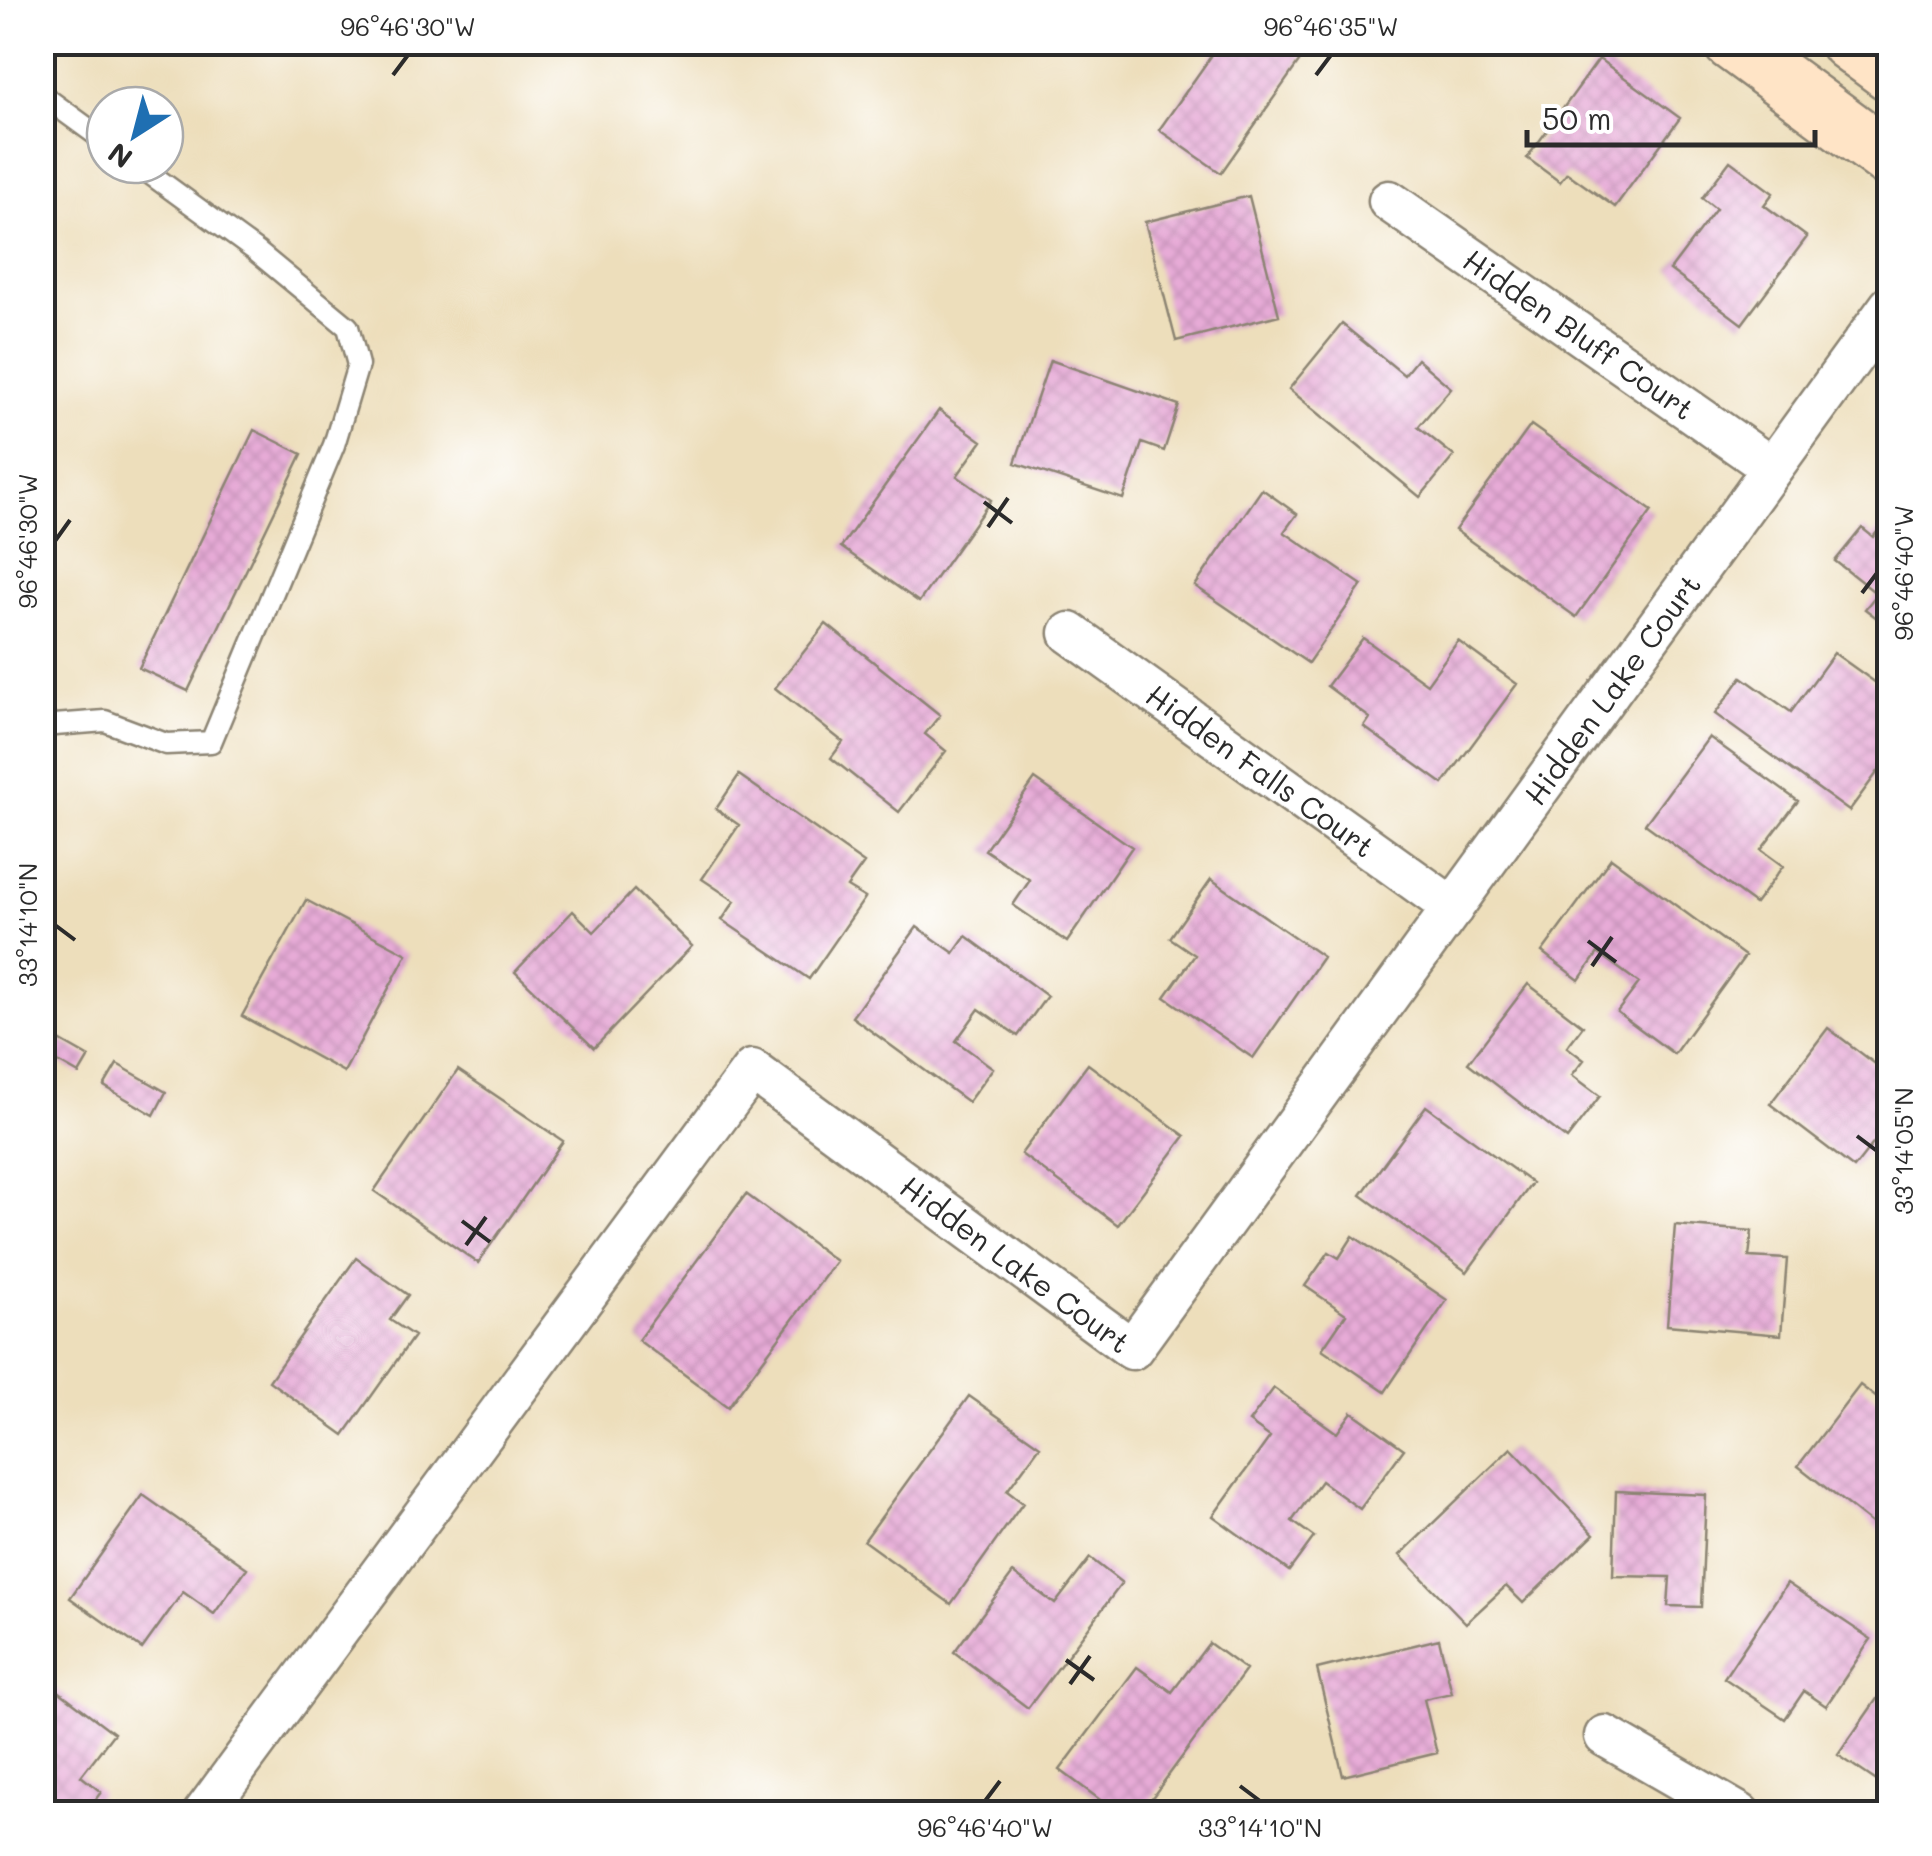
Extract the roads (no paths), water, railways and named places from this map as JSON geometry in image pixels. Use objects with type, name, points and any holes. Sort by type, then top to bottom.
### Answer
[{"type":"main road","points":[[1731,42],[1890,159]]},
{"type":"main road","points":[[1848,42],[1890,73]]},
{"type":"street","name":"Hidden Bluff Court","points":[[1389,201],[1772,468]]},
{"type":"street","name":"Hidden Lake Court","points":[[203,1814],[752,1070],[1132,1350],[1890,306]]},
{"type":"street","name":"Hidden Falls Court","points":[[1070,633],[1453,908]]},
{"type":"street","points":[[1604,1736],[1740,1814]]},
{"type":"lane","points":[[42,95],[85,126]]},
{"type":"lane","points":[[42,726],[106,721],[166,744],[210,742],[334,445],[358,365],[348,327],[256,251],[165,185]]}]
